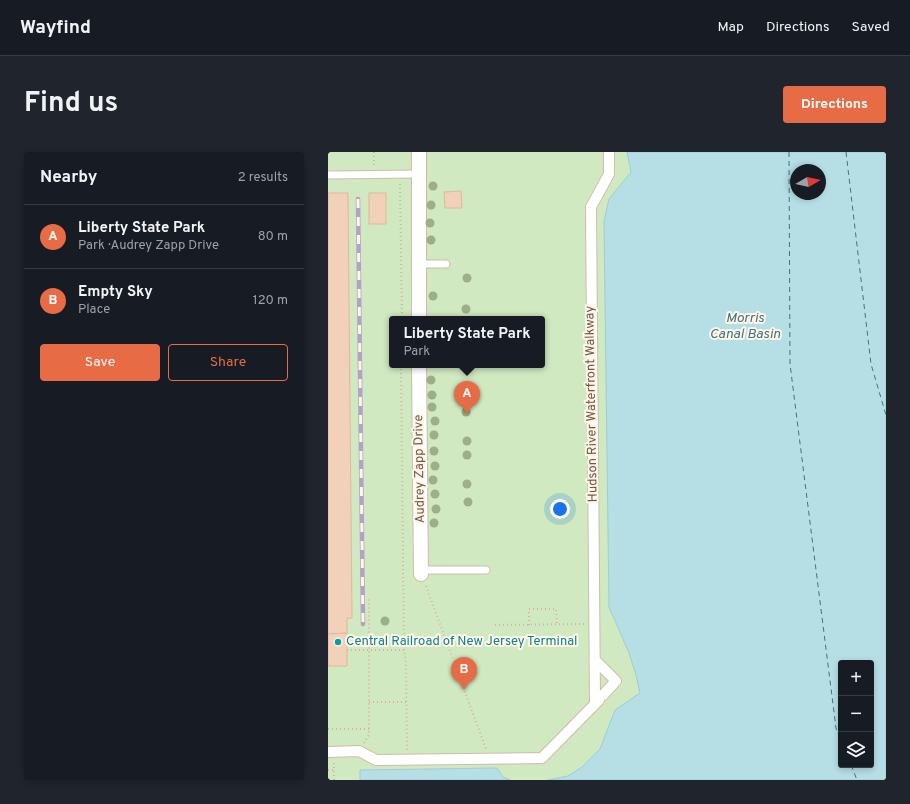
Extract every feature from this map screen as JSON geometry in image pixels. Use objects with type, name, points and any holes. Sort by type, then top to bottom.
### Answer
[{"type":"street","points":[[419,152],[419,316]]},
{"type":"street","name":"Hudson River Waterfront Walkway","points":[[599,699],[595,660],[594,624],[591,207],[609,174],[609,152]]},
{"type":"street","name":"Audrey Zapp Drive","points":[[419,368],[421,572]]},
{"type":"street","points":[[328,752],[360,751],[376,760],[542,758],[616,681],[595,660]]},
{"type":"lane","points":[[328,175],[418,174]]},
{"type":"lane","points":[[418,264],[446,264]]},
{"type":"lane","points":[[421,572],[486,570]]},
{"type":"path","points":[[374,152],[374,174]]},
{"type":"path","points":[[400,174],[402,316]]},
{"type":"path","points":[[401,368],[404,650],[406,664],[407,759]]},
{"type":"path","points":[[421,572],[489,758]]},
{"type":"path","points":[[360,751],[369,735],[368,598]]},
{"type":"path","points":[[529,625],[529,609],[556,609],[556,625]]},
{"type":"path","points":[[495,625],[594,624]]},
{"type":"path","points":[[347,650],[404,650]]},
{"type":"path","points":[[369,702],[406,702]]},
{"type":"path","points":[[328,729],[369,729]]},
{"type":"path","points":[[328,770],[334,770],[334,780]]},
{"type":"green space","points":[[328,152],[627,152],[631,172],[609,199],[609,607],[629,653],[640,694],[615,710],[600,749],[582,767],[568,776],[548,780],[510,780],[503,777],[497,768],[360,770],[360,780],[328,780]]},
{"type":"water","name":"Morris Canal Basin","points":[[627,152],[886,152],[886,780],[548,780],[568,776],[582,767],[600,749],[615,710],[640,693],[629,653],[609,607],[604,221],[609,199],[631,172]]},
{"type":"water","points":[[497,768],[503,777],[510,780],[360,780],[360,770]]},
{"type":"building","points":[[461,191],[462,208],[445,208],[444,192]]},
{"type":"building","points":[[328,193],[348,193],[352,618],[347,618],[347,633],[328,634]]},
{"type":"building","points":[[369,193],[386,193],[386,224],[369,224]]},
{"type":"building","name":"Central Railroad of New Jersey Terminal","points":[[347,633],[347,666],[328,666],[328,634]]},
{"type":"ferry route","points":[[789,152],[790,364],[836,728],[838,733]]},
{"type":"ferry route","points":[[846,152],[871,364],[886,415]]},
{"type":"ferry route","points":[[852,768],[857,780]]},
{"type":"railway","points":[[358,199],[363,624]]},
{"type":"place","name":"Liberty State Park","points":[[467,414]]},
{"type":"place","name":"Central Railroad of New Jersey Terminal","points":[[338,642]]},
{"type":"place","name":"Empty Sky","points":[[464,690]]}]
